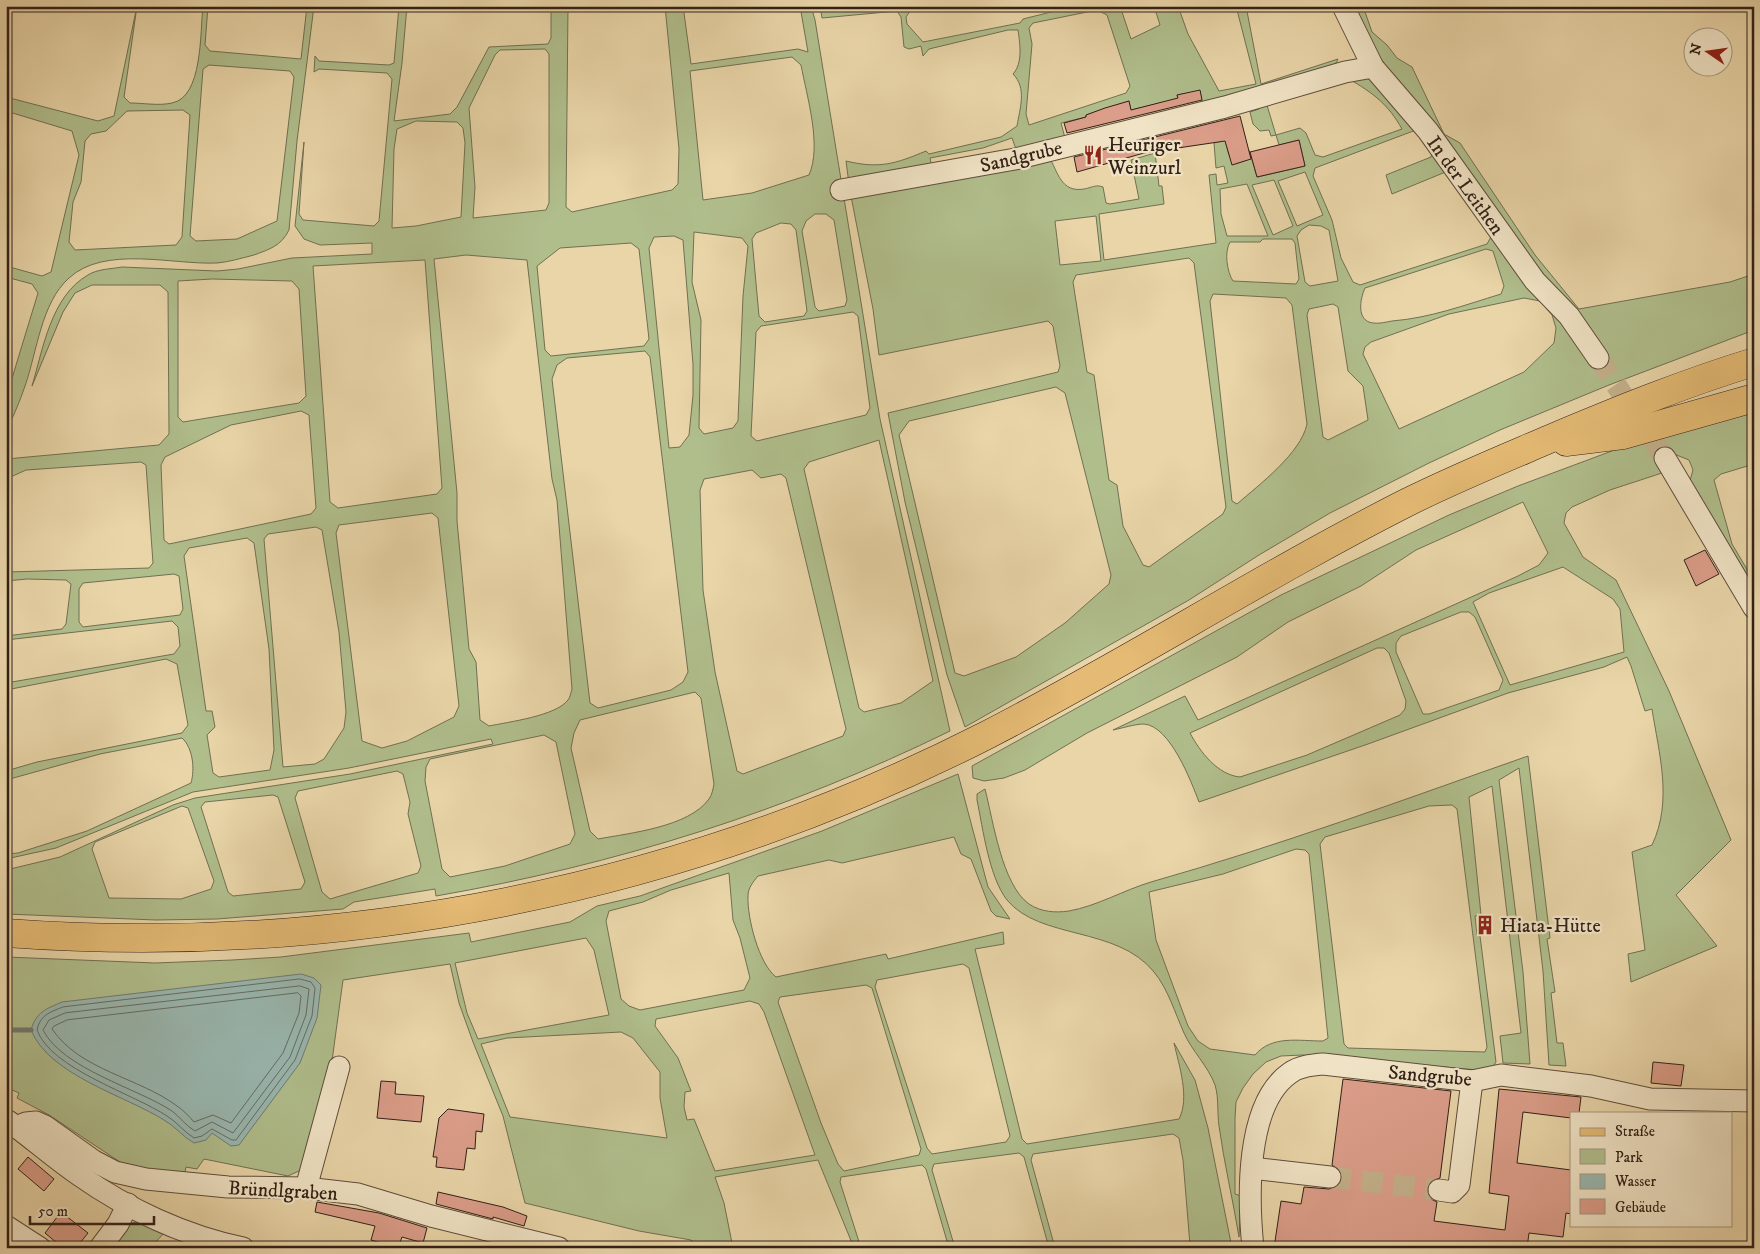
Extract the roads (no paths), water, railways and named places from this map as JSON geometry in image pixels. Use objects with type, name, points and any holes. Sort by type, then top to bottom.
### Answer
[{"type":"main road","points":[[6,933],[116,938],[232,936],[330,928],[467,911],[576,888],[694,855],[798,819],[923,766],[988,735],[1369,523],[1470,473],[1654,396],[1754,362]]},
{"type":"main road","points":[[1530,448],[1623,434],[1754,398]]},
{"type":"street","name":"In der Leithen","points":[[1343,6],[1373,67],[1428,131],[1535,281],[1569,316],[1598,358]]},
{"type":"street","name":"Sandgrube","points":[[841,190],[1015,159],[1225,107],[1345,72],[1373,67]]},
{"type":"street","points":[[1665,458],[1754,608]]},
{"type":"street","name":"Sandgrube","points":[[1253,1248],[1252,1168],[1258,1130],[1264,1109],[1275,1089],[1290,1074],[1304,1066],[1323,1064],[1472,1081],[1501,1075],[1591,1086],[1650,1098],[1754,1101]]},
{"type":"street","points":[[306,1188],[339,1067]]},
{"type":"street","points":[[1439,1190],[1452,1192],[1459,1185],[1472,1081]]},
{"type":"street","name":"Bründlgraben","points":[[11,1123],[36,1122],[45,1126],[94,1161],[115,1172],[146,1180],[228,1188],[306,1188],[358,1194],[431,1216],[559,1248]]},
{"type":"street","points":[[11,1123],[77,1174],[128,1204],[165,1223],[199,1236],[243,1248]]},
{"type":"street","points":[[1252,1168],[1330,1177]]},
{"type":"street","points":[[100,1248],[118,1224],[128,1204]]},
{"type":"street","points":[[6,1226],[40,1248]]},
{"type":"water","points":[[301,974],[314,978],[321,985],[317,1018],[300,1063],[239,1145],[231,1146],[212,1133],[206,1140],[194,1143],[164,1120],[71,1072],[54,1060],[40,1046],[31,1030],[39,1015],[46,1009],[62,1002]]},
{"type":"waterway","points":[[6,1030],[31,1030]]},
{"type":"tunnel","points":[[1598,358],[1665,458]]},
{"type":"tunnel","points":[[1330,1177],[1439,1190]]},
{"type":"place","name":"Heuriger Weinzurl","points":[[1093,155]]},
{"type":"place","name":"Hiata-Hütte","points":[[1485,925]]}]
